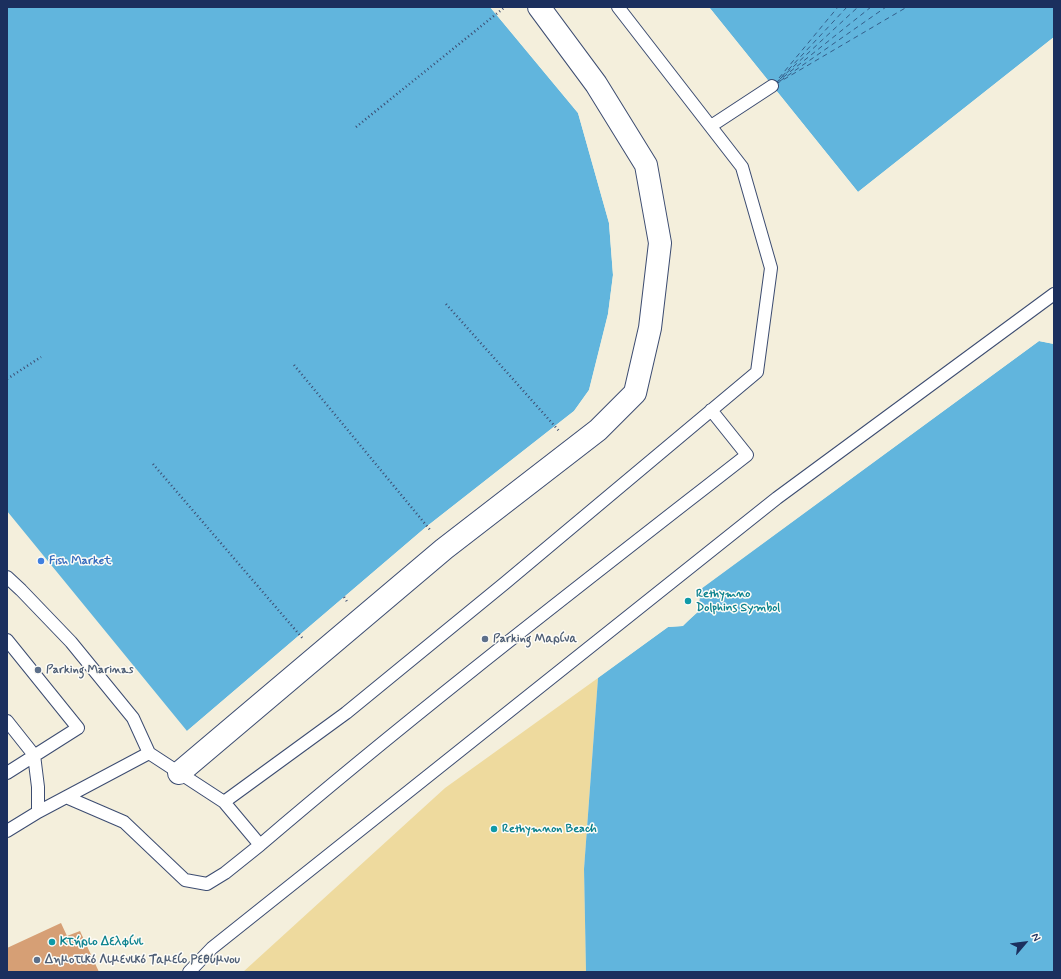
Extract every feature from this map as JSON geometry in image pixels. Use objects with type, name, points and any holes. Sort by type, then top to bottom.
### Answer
[{"type":"street","points":[[179,773],[444,549],[598,430],[635,393],[650,328],[660,243],[646,165],[596,84],[539,7]]},
{"type":"lane","points":[[224,802],[346,712],[511,578],[757,372],[771,268],[742,167],[618,7]]},
{"type":"lane","points":[[711,126],[772,86]]},
{"type":"lane","points":[[189,972],[218,943],[777,498],[1054,294]]},
{"type":"lane","points":[[66,797],[124,822],[185,880],[207,884],[224,873],[260,845],[318,795],[459,680],[747,455],[711,410]]},
{"type":"lane","points":[[7,577],[71,642],[133,718],[149,753],[224,802],[260,845]]},
{"type":"lane","points":[[7,640],[78,728],[7,772]]},
{"type":"lane","points":[[7,721],[34,755],[38,787],[38,812]]},
{"type":"lane","points":[[7,830],[149,753]]},
{"type":"path","points":[[356,127],[505,7]]},
{"type":"path","points":[[446,304],[560,432]]},
{"type":"path","points":[[7,379],[41,357]]},
{"type":"path","points":[[294,365],[432,531]]},
{"type":"path","points":[[153,464],[303,639]]},
{"type":"sand","name":"Rethymnon Beach","points":[[598,678],[584,869],[586,972],[243,972],[445,788]]},
{"type":"water","points":[[7,7],[490,7],[578,113],[609,223],[613,275],[608,314],[589,390],[574,411],[426,527],[187,731],[7,511]]},
{"type":"water","points":[[709,7],[1054,7],[1054,37],[858,192]]},
{"type":"water","points":[[1039,341],[1054,344],[1054,972],[586,972],[584,869],[598,678],[668,627],[683,626],[698,611],[700,589]]},
{"type":"pier","points":[[490,7],[493,7],[580,112],[611,223],[615,275],[610,315],[591,391],[576,413],[427,529],[188,732],[187,731],[426,527],[574,411],[589,390],[608,314],[613,275],[609,223],[578,113]]},
{"type":"pier","points":[[707,7],[709,7],[858,192],[1054,37],[1054,39],[858,194]]},
{"type":"pier","points":[[1039,339],[1054,342],[1054,344],[1039,341],[701,589],[698,612],[682,626],[668,627],[596,679],[597,676],[667,625],[682,624],[696,611],[699,588]]},
{"type":"building","name":"Κτήριο Δελφίνι","points":[[61,923],[67,936],[80,931],[99,972],[7,972],[7,948]]},
{"type":"ferry route","points":[[779,78],[838,7]]},
{"type":"ferry route","points":[[776,83],[847,7]]},
{"type":"ferry route","points":[[780,79],[858,7]]},
{"type":"ferry route","points":[[776,83],[871,7]]},
{"type":"ferry route","points":[[780,81],[886,7]]},
{"type":"ferry route","points":[[776,84],[907,7]]},
{"type":"place","name":"Fish Market","points":[[41,561]]},
{"type":"place","name":"Rethymno Dolphins Symbol","points":[[688,601]]},
{"type":"place","name":"Parking Μαρίνα","points":[[485,639]]},
{"type":"place","name":"Parking Marinas","points":[[38,670]]},
{"type":"place","name":"Rethymnon Beach","points":[[494,829]]},
{"type":"place","name":"Κτήριο Δελφίνι","points":[[52,942]]},
{"type":"place","name":"Δημοτικό Λιμενικό Ταμείο Ρεθύμνου","points":[[37,960]]}]
